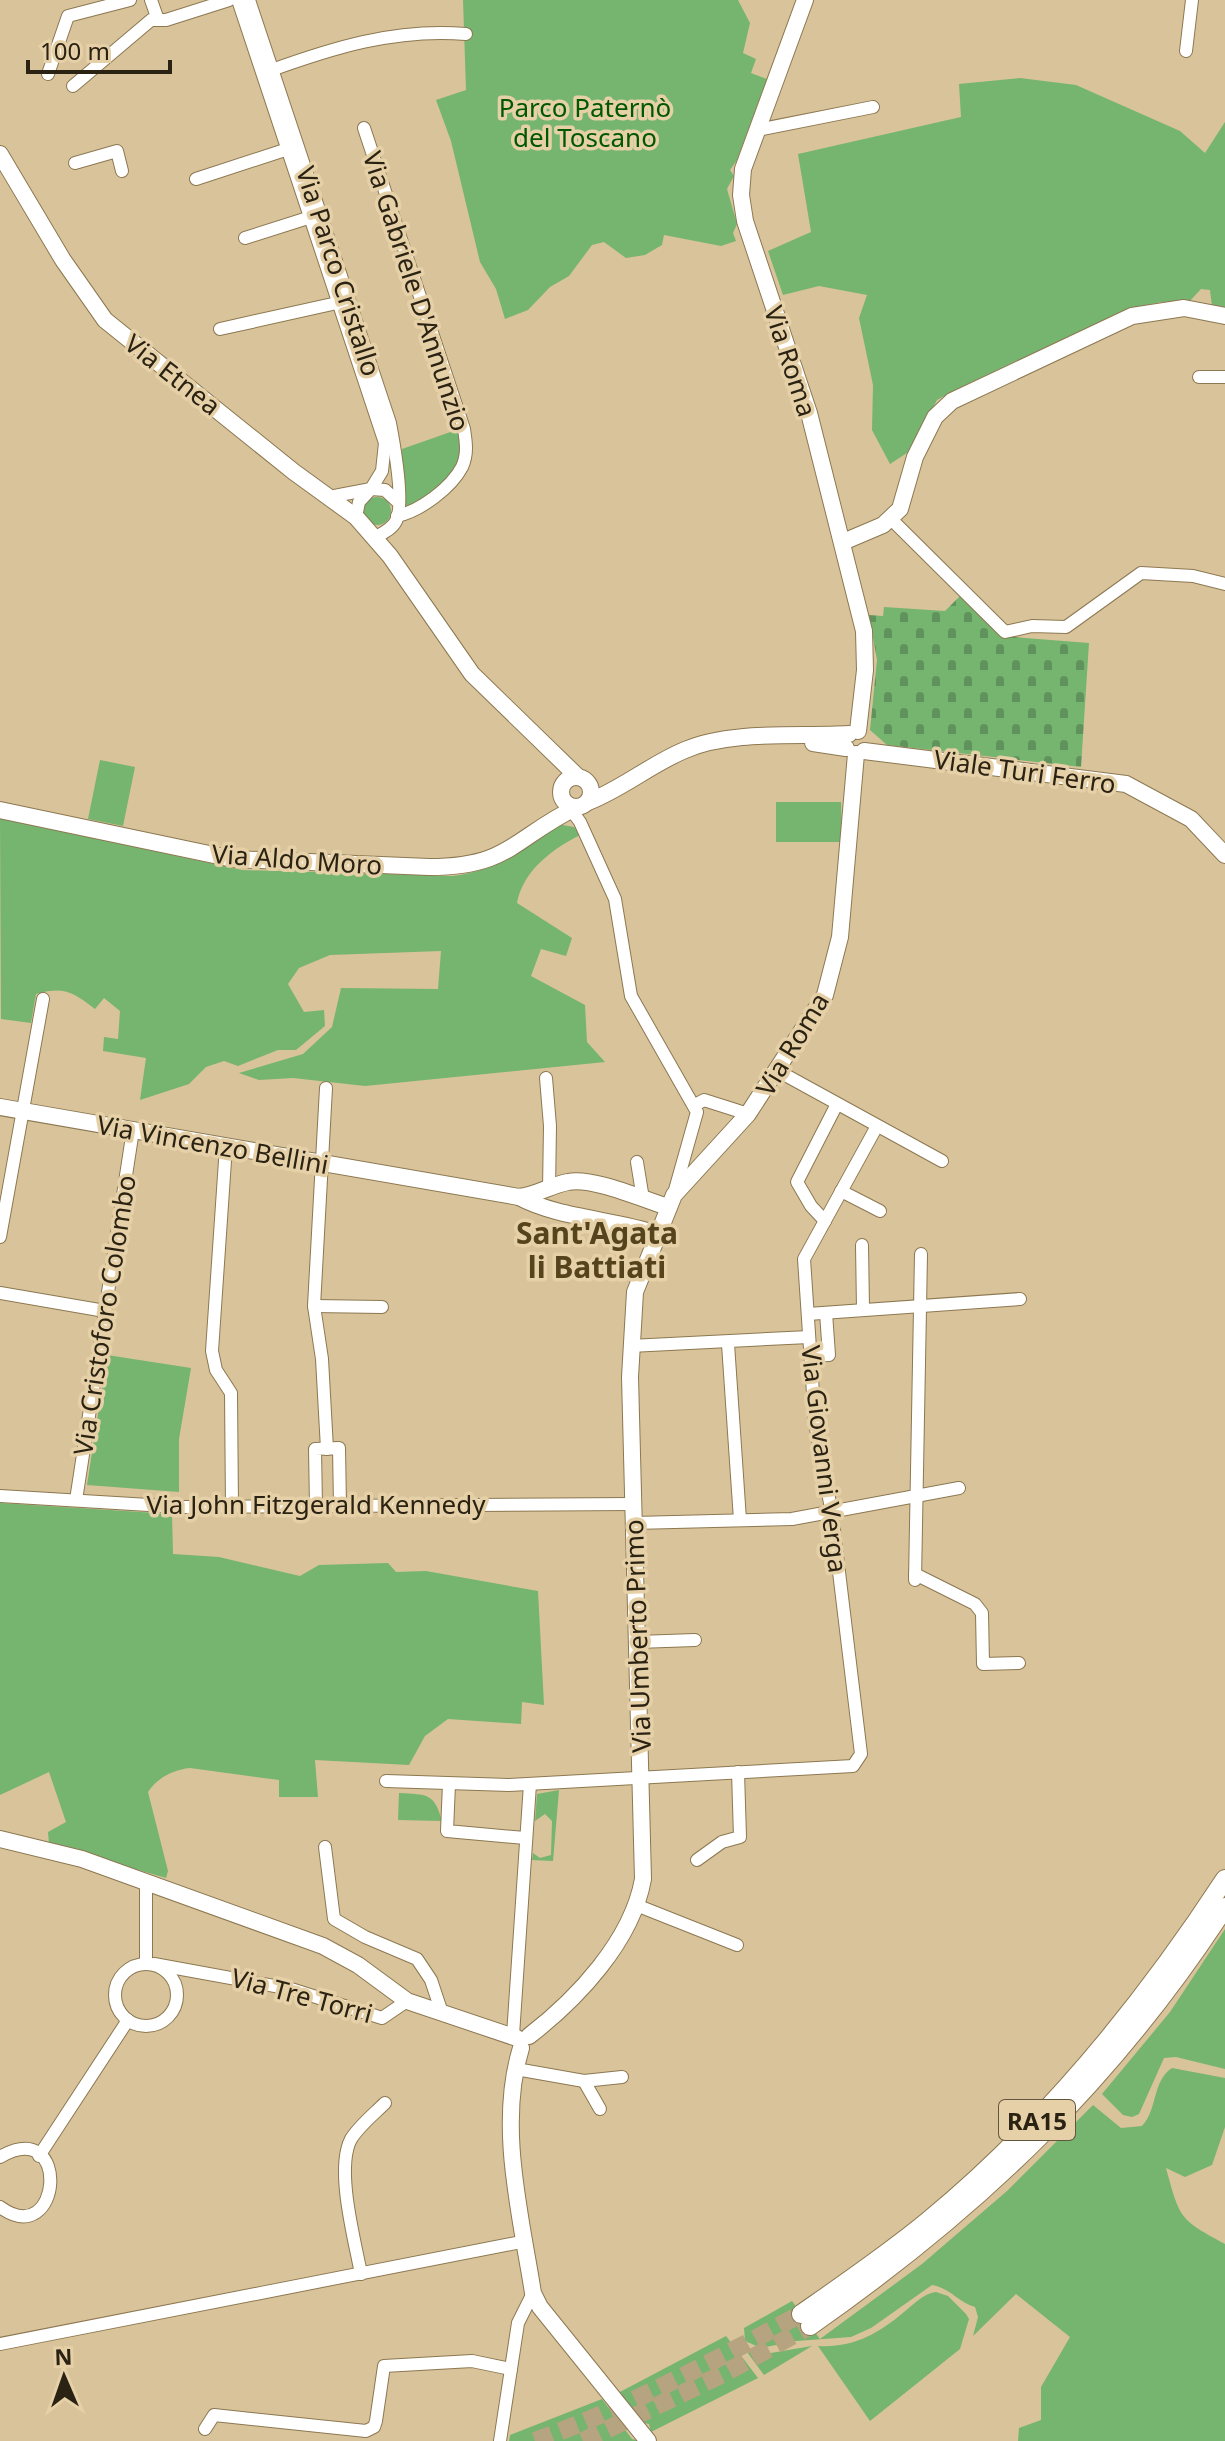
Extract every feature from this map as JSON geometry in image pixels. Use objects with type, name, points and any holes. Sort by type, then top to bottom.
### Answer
[{"type":"highway","name":"RA15","points":[[1225,1879],[1148,1991],[1039,2118],[929,2220],[806,2320],[937,2232],[1051,2126],[1097,2079],[1159,2002],[1225,1907]]},
{"type":"main road","name":"Via Roma","points":[[670,1201],[748,1114],[816,1012],[832,973],[849,858],[865,647],[843,542],[809,413],[742,209],[743,169],[805,0]]},
{"type":"main road","name":"Via Etnea","points":[[0,154],[63,260],[105,320],[356,517],[376,537],[472,674],[542,745]]},
{"type":"main road","points":[[843,542],[891,519],[904,501],[915,457],[935,417],[952,401],[1132,316],[1184,308],[1225,316]]},
{"type":"main road","name":"Viale Turi Ferro","points":[[572,804],[620,786],[686,749],[713,740],[784,738],[857,743],[897,755],[1126,784],[1191,819],[1225,855]]},
{"type":"main road","points":[[542,745],[584,780],[591,793],[547,825]]},
{"type":"main road","points":[[542,745],[572,804]]},
{"type":"main road","points":[[572,804],[569,779],[620,786]]},
{"type":"main road","name":"Via Aldo Moro","points":[[0,810],[261,862],[460,867],[496,858],[547,825]]},
{"type":"main road","name":"Via Vincenzo Bellini","points":[[0,1107],[519,1197],[545,1196]]},
{"type":"main road","points":[[545,1196],[568,1182],[584,1182],[643,1199],[670,1201]]},
{"type":"main road","points":[[545,1196],[657,1234]]},
{"type":"main road","name":"Via Umberto Primo","points":[[520,2039],[591,1976],[636,1905],[643,1879],[630,1346],[635,1292],[670,1201]]},
{"type":"main road","points":[[0,1839],[82,1859],[323,1946],[358,1965],[407,2001],[520,2039],[512,2145],[533,2293],[540,2307],[648,2441]]},
{"type":"street","points":[[48,74],[68,16],[130,0]]},
{"type":"street","points":[[151,0],[158,20]]},
{"type":"street","points":[[73,86],[151,20],[229,0]]},
{"type":"street","name":"Via Parco Cristallo","points":[[238,0],[268,71],[344,301],[385,443],[382,471],[371,489]]},
{"type":"street","name":"Via Parco Cristallo","points":[[249,0],[288,149],[390,423],[397,516]]},
{"type":"street","points":[[1186,51],[1192,0]]},
{"type":"street","points":[[268,71],[365,39],[426,31],[466,34]]},
{"type":"street","points":[[757,130],[873,107]]},
{"type":"street","name":"Via Gabriele D'Annunzio","points":[[364,128],[464,429],[467,448],[457,474],[421,507],[397,516]]},
{"type":"street","points":[[196,179],[288,149]]},
{"type":"street","points":[[75,163],[117,151],[122,171]]},
{"type":"street","points":[[245,238],[311,217]]},
{"type":"street","points":[[220,329],[344,301]]},
{"type":"street","points":[[1199,377],[1225,377]]},
{"type":"street","points":[[356,517],[359,502],[371,489]]},
{"type":"street","points":[[329,497],[371,489],[385,490],[397,501]]},
{"type":"street","points":[[376,537],[392,526],[397,516]]},
{"type":"street","points":[[891,519],[1002,631],[1012,633],[1032,626],[1066,627],[1133,576],[1149,572],[1225,584]]},
{"type":"street","points":[[547,825],[572,804],[615,899],[631,996],[696,1108]]},
{"type":"street","points":[[0,1237],[43,999]]},
{"type":"street","points":[[778,1071],[942,1161]]},
{"type":"street","points":[[545,1196],[550,1126],[546,1078]]},
{"type":"street","points":[[326,1088],[314,1306],[324,1371],[327,1445]]},
{"type":"street","points":[[670,1201],[696,1108],[704,1100],[748,1114]]},
{"type":"street","points":[[825,1221],[811,1206],[797,1182],[837,1104]]},
{"type":"street","name":"Via Giovanni Verga","points":[[738,1772],[853,1766],[861,1754],[832,1514],[815,1423],[804,1259],[877,1126]]},
{"type":"street","name":"Via Cristoforo Colombo","points":[[76,1500],[133,1130]]},
{"type":"street","points":[[226,1146],[212,1351],[216,1370],[231,1393],[232,1507]]},
{"type":"street","points":[[637,1162],[643,1199]]},
{"type":"street","points":[[841,1191],[880,1211]]},
{"type":"street","points":[[862,1245],[863,1308]]},
{"type":"street","points":[[921,1254],[915,1577],[975,1604],[982,1613],[983,1664],[1019,1663]]},
{"type":"street","points":[[0,1293],[105,1311]]},
{"type":"street","points":[[808,1314],[1020,1299]]},
{"type":"street","points":[[314,1306],[382,1307]]},
{"type":"street","points":[[810,1356],[829,1355],[826,1313]]},
{"type":"street","points":[[630,1346],[728,1344],[809,1337]]},
{"type":"street","points":[[728,1344],[740,1520]]},
{"type":"street","points":[[316,1507],[315,1449],[327,1445],[339,1448],[340,1506]]},
{"type":"street","points":[[634,1523],[832,1514],[959,1488]]},
{"type":"street","name":"Via John Fitzgerald Kennedy","points":[[0,1496],[232,1507],[633,1504]]},
{"type":"street","points":[[637,1642],[695,1640]]},
{"type":"street","points":[[386,1781],[530,1784],[738,1772],[740,1837],[722,1842],[697,1860]]},
{"type":"street","points":[[449,1784],[447,1831],[525,1842]]},
{"type":"street","points":[[520,2039],[525,1842],[530,1784]]},
{"type":"street","points":[[325,1847],[334,1919],[417,1959],[431,1980],[442,2013]]},
{"type":"street","points":[[146,1881],[150,1964]]},
{"type":"street","points":[[636,1905],[737,1945]]},
{"type":"street","points":[[178,1993],[173,1978],[150,1964],[125,1971],[118,1980],[116,2002],[128,2020],[143,2026],[158,2024],[175,2008],[183,1978],[193,1969]]},
{"type":"street","name":"Via Tre Torri","points":[[150,1964],[193,1969],[291,1989],[382,2018],[407,2001]]},
{"type":"street","points":[[39,2156],[128,2020]]},
{"type":"street","points":[[516,2069],[584,2081],[622,2077]]},
{"type":"street","points":[[584,2081],[600,2109]]},
{"type":"street","points":[[361,2274],[350,2211],[346,2155],[353,2136],[385,2103]]},
{"type":"street","points":[[0,2157],[20,2150],[39,2156],[52,2173],[51,2195],[45,2204],[26,2214],[14,2214],[0,2207]]},
{"type":"street","points":[[0,2344],[526,2241]]},
{"type":"street","points":[[500,2441],[518,2323],[533,2293]]},
{"type":"street","points":[[205,2429],[214,2415],[366,2431],[374,2427],[376,2421],[384,2366],[472,2361],[511,2369]]},
{"type":"green space","name":"Parco Paternò del Toscano","points":[[463,0],[738,0],[750,23],[743,53],[756,59],[751,73],[767,79],[737,160],[730,170],[734,176],[727,189],[737,224],[733,233],[736,241],[721,246],[664,235],[662,245],[645,255],[626,258],[604,242],[592,245],[569,276],[550,287],[528,310],[505,319],[496,289],[480,262],[451,141],[436,100],[466,90]]},
{"type":"green space","points":[[1020,78],[1076,85],[1180,131],[1205,153],[1225,122],[1225,307],[1212,306],[1210,290],[1201,289],[1189,302],[1161,302],[1127,309],[937,400],[910,451],[890,464],[872,430],[873,385],[859,318],[867,295],[819,286],[783,295],[768,251],[811,232],[798,154],[961,117],[959,84]]},
{"type":"green space","points":[[459,429],[462,452],[454,470],[431,494],[407,506],[403,502],[402,449]]},
{"type":"green space","points":[[377,497],[387,501],[391,511],[387,521],[377,525],[367,521],[363,511],[367,501]]},
{"type":"green space","points":[[961,595],[1001,636],[1089,643],[1081,767],[887,745],[870,730],[877,660],[869,615],[883,616],[884,607],[945,611]]},
{"type":"green space","points":[[100,760],[135,767],[123,826],[88,819]]},
{"type":"green space","points":[[776,802],[841,802],[842,842],[776,842]]},
{"type":"green space","points":[[0,818],[242,870],[453,876],[498,863],[557,824],[574,827],[580,835],[540,862],[525,881],[517,903],[572,938],[566,956],[541,949],[531,976],[585,1005],[587,1042],[605,1062],[365,1086],[293,1078],[259,1080],[239,1073],[303,1054],[332,1027],[341,988],[438,989],[441,951],[330,955],[299,968],[288,984],[304,1012],[324,1010],[325,1026],[296,1050],[278,1050],[238,1066],[224,1061],[206,1067],[189,1084],[140,1100],[146,1058],[103,1051],[104,1037],[118,1039],[120,1011],[104,998],[95,1009],[68,992],[36,994],[31,1023],[1,1019]]},
{"type":"green space","points":[[107,1355],[191,1368],[179,1439],[179,1492],[87,1485]]},
{"type":"green space","points":[[0,1503],[172,1514],[173,1554],[219,1557],[300,1576],[319,1565],[388,1563],[396,1572],[426,1571],[538,1591],[544,1705],[522,1702],[521,1724],[448,1719],[425,1736],[409,1765],[315,1760],[318,1797],[279,1797],[279,1780],[190,1768],[172,1773],[148,1792],[168,1871],[166,1878],[49,1844],[48,1832],[66,1822],[49,1772],[0,1795]]},
{"type":"green space","points":[[559,1790],[553,1861],[532,1860],[533,1853],[540,1858],[551,1855],[552,1821],[545,1814],[535,1821],[537,1794]]},
{"type":"green space","points":[[399,1793],[428,1797],[436,1805],[442,1821],[398,1820]]},
{"type":"green space","points":[[1225,1929],[1225,2069],[1176,2057],[1164,2058],[1139,2114],[1132,2117],[1123,2115],[1102,2094],[1170,2012]]},
{"type":"green space","points":[[1172,2068],[1225,2078],[1225,2127],[1212,2165],[1185,2177],[1166,2168],[1184,2216],[1198,2229],[1225,2244],[1225,2441],[1018,2441],[1019,2428],[1041,2420],[1041,2387],[1070,2337],[1016,2294],[973,2336],[978,2317],[975,2307],[932,2285],[871,2328],[851,2337],[796,2341],[761,2348],[745,2341],[744,2328],[792,2301],[820,2339],[922,2264],[1007,2191],[1093,2105],[1121,2128],[1142,2126],[1151,2112],[1161,2080]]},
{"type":"green space","points":[[936,2292],[948,2296],[969,2319],[960,2349],[870,2421],[818,2346],[843,2345],[864,2338],[885,2327],[923,2297]]},
{"type":"green space","points":[[726,2336],[758,2378],[651,2432],[649,2424],[644,2423],[618,2393]]},
{"type":"green space","points":[[812,2346],[764,2375],[747,2352],[765,2354]]},
{"type":"green space","points":[[602,2399],[632,2439],[640,2441],[509,2441],[510,2435]]},
{"type":"tunnel","points":[[535,2441],[637,2398],[801,2314]]},
{"type":"tunnel","points":[[583,2441],[723,2374],[810,2326]]},
{"type":"district","name":"Sant'Agata li Battiati","points":[[597,1249]]}]
